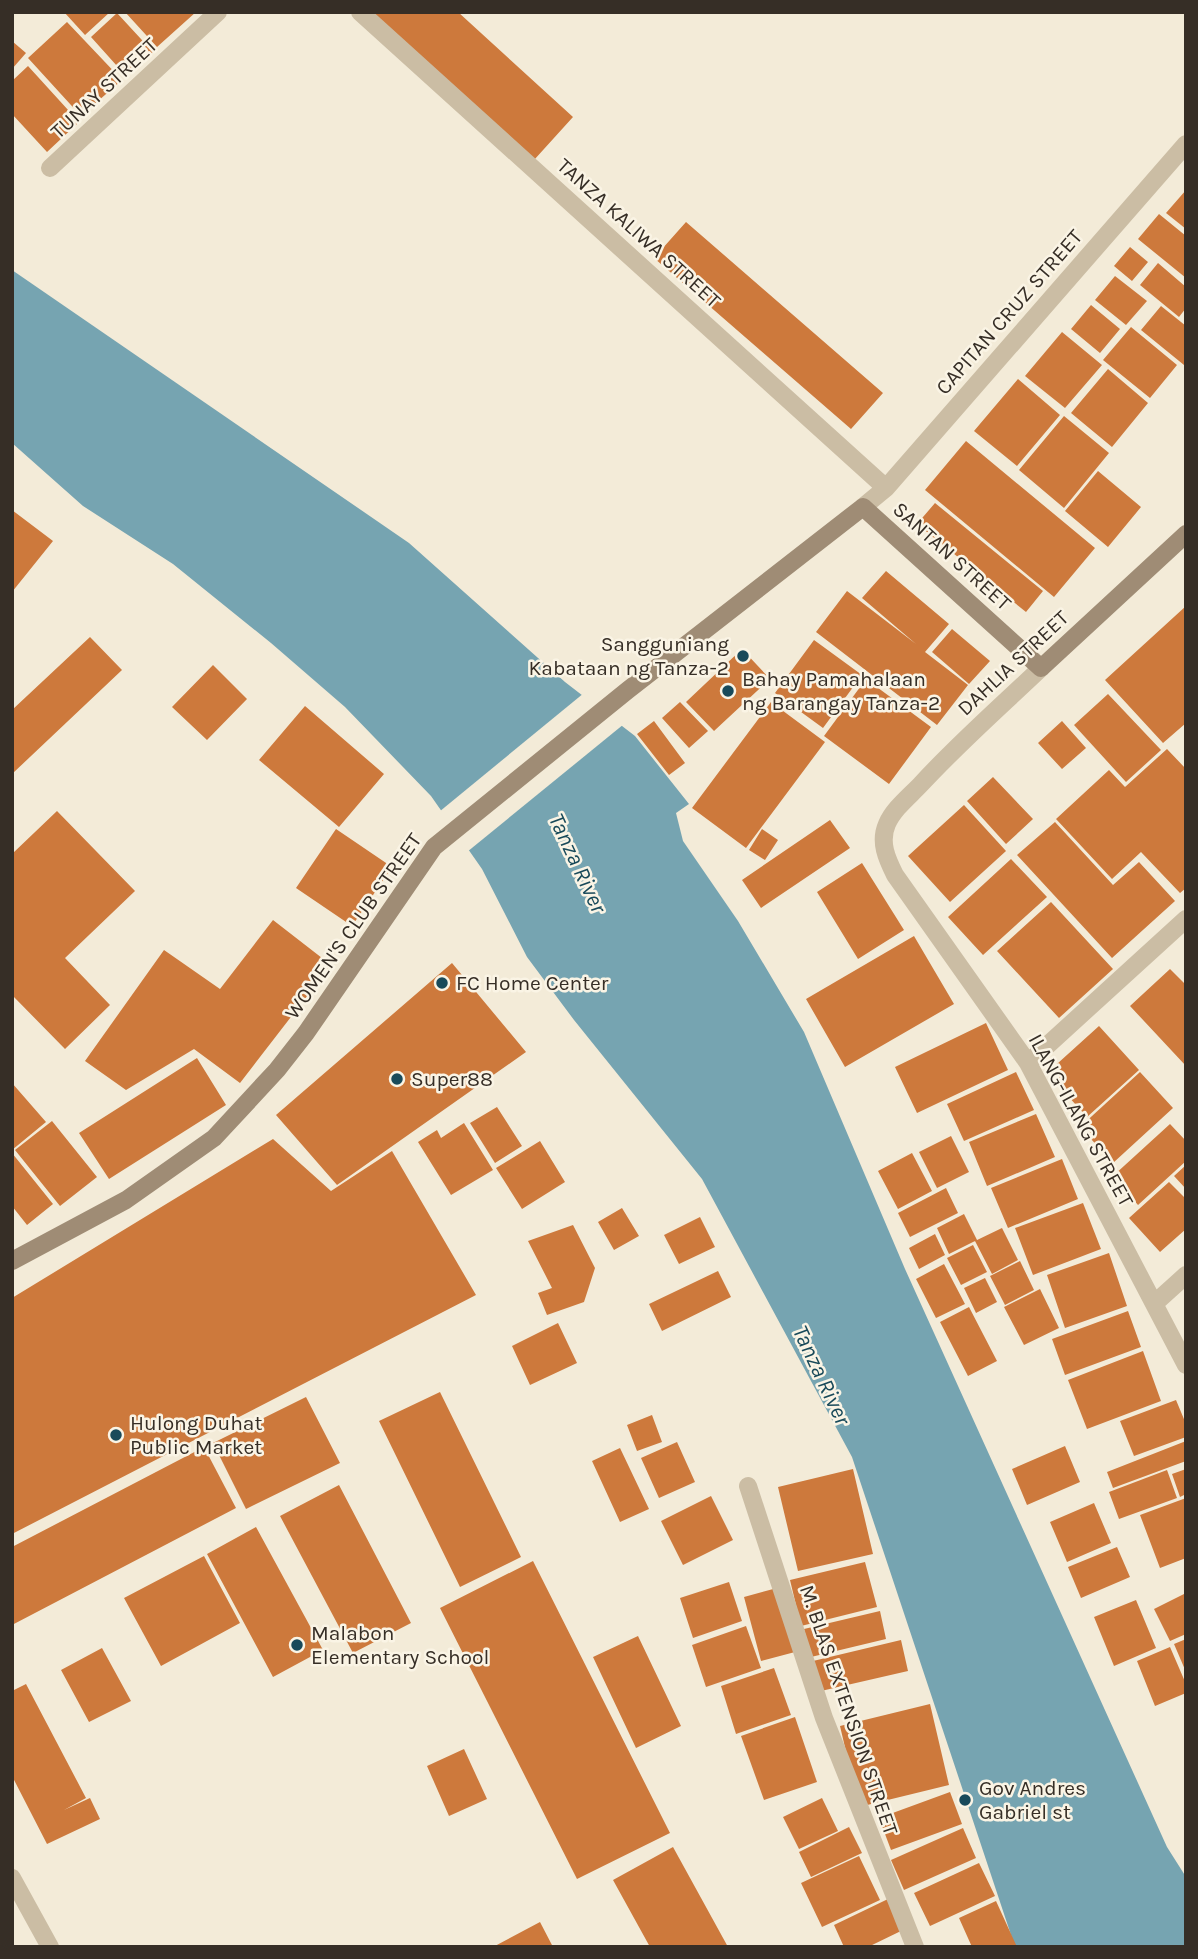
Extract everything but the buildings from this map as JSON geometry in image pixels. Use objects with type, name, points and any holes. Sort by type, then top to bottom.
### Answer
[{"type":"street","name":"TUNAY STREET","points":[[50,168],[218,12]]},
{"type":"street","name":"TANZA KALIWA STREET","points":[[360,12],[886,488]]},
{"type":"street","name":"CAPITAN CRUZ STREET","points":[[863,506],[886,488],[1186,144]]},
{"type":"street","name":"SANTAN STREET","points":[[863,506],[1041,668]]},
{"type":"street","name":"WOMEN'S CLUB STREET","points":[[12,1261],[125,1200],[214,1138],[277,1070],[433,848],[628,690],[863,506]]},
{"type":"street","name":"DAHLIA STREET","points":[[895,875],[884,843],[886,825],[896,811],[942,762],[1186,534]]},
{"type":"street","name":"ILANG-ILANG STREET","points":[[895,875],[1028,1063],[1186,1365]]},
{"type":"street","points":[[1028,1063],[1186,919]]},
{"type":"street","points":[[1155,1303],[1186,1275]]},
{"type":"street","name":"M. BLAS EXTENSION STREET","points":[[748,1486],[824,1718],[915,1947]]},
{"type":"street","points":[[12,1878],[50,1947]]},
{"type":"water","name":"Tanza River","points":[[12,270],[409,543],[565,682],[635,736],[689,804],[676,813],[683,841],[738,921],[804,1032],[905,1269],[1167,1847],[1186,1877],[1186,1947],[1015,1947],[852,1457],[702,1179],[527,957],[482,869],[431,796],[345,707],[271,643],[173,564],[83,506],[12,443]]},
{"type":"pier","points":[[584,693],[624,724],[467,852],[439,812]]},
{"type":"place","name":"Sangguniang Kabataan ng Tanza-2","points":[[743,656]]},
{"type":"place","name":"Bahay Pamahalaan ng Barangay Tanza-2","points":[[728,691]]},
{"type":"place","name":"FC Home Center","points":[[442,983]]},
{"type":"place","name":"Super88","points":[[397,1079]]},
{"type":"place","name":"Hulong Duhat Public Market","points":[[116,1435]]},
{"type":"place","name":"Malabon Elementary School","points":[[297,1645]]},
{"type":"place","name":"Gov Andres Gabriel st","points":[[965,1800]]}]
